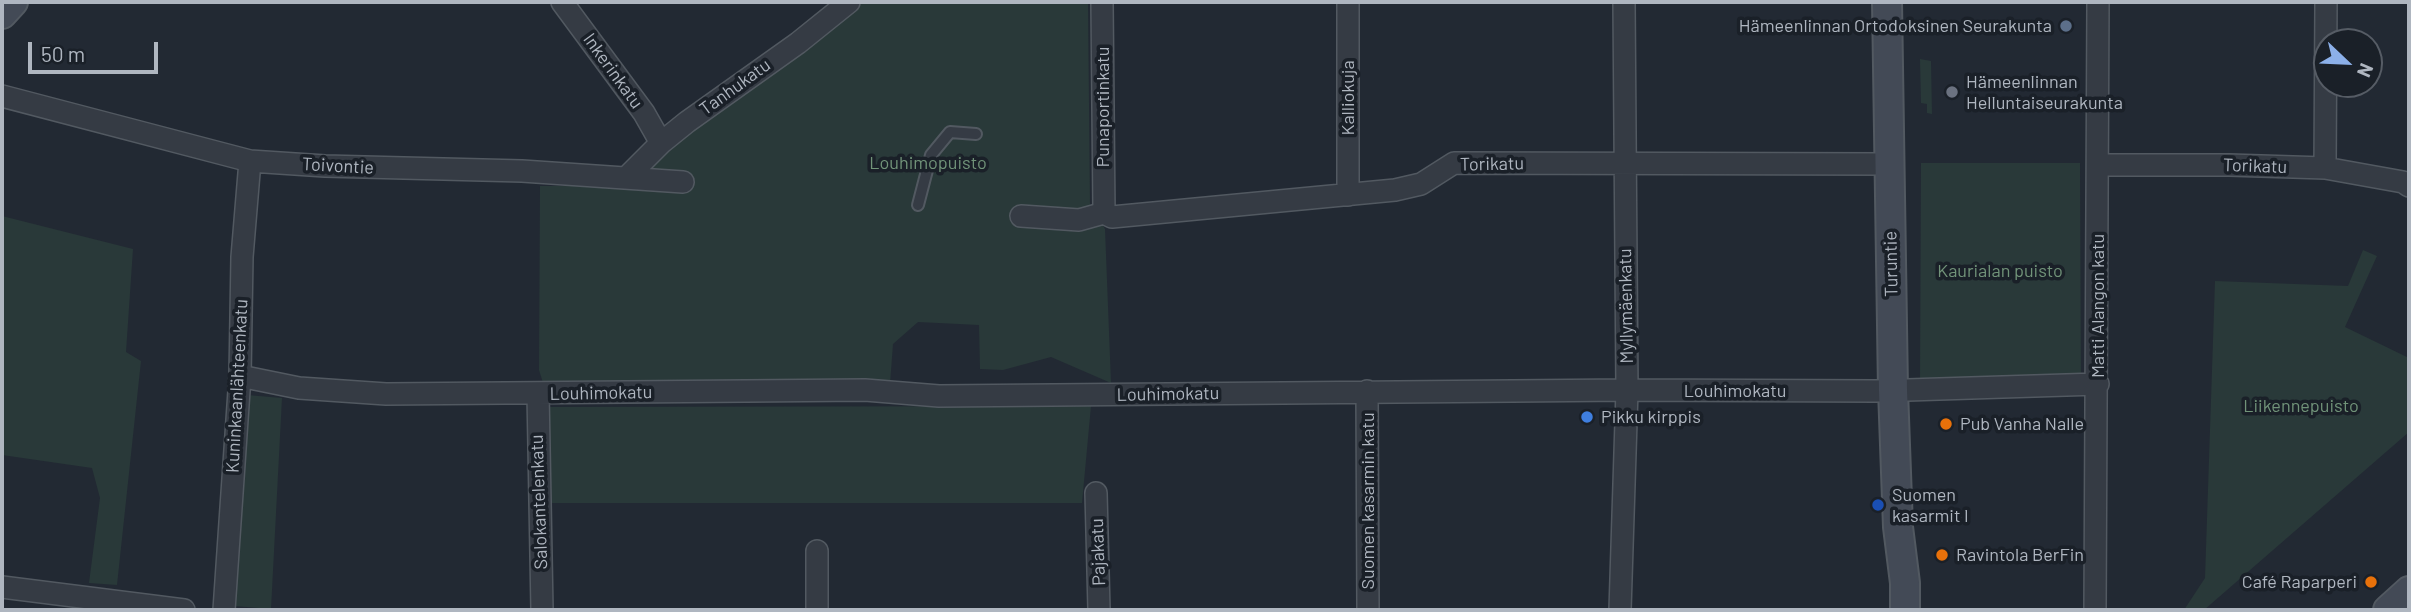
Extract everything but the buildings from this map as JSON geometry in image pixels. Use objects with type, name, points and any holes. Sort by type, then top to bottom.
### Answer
[{"type":"main road","points":[[2,14],[13,2]]},
{"type":"main road","name":"Turuntie","points":[[1887,2],[1893,390],[1898,527],[1905,583],[1905,610]]},
{"type":"main road","name":"Turuntie","points":[[1891,610],[1890,568],[1898,527]]},
{"type":"main road","points":[[2388,610],[2409,591]]},
{"type":"street","name":"Inkerinkatu","points":[[562,2],[644,113],[661,143]]},
{"type":"street","name":"Tanhukatu","points":[[627,177],[661,143],[798,43],[849,2]]},
{"type":"street","name":"Punaportinkatu","points":[[1102,2],[1104,213]]},
{"type":"street","name":"Kalliokuja","points":[[1348,2],[1348,195]]},
{"type":"street","name":"Myllymäenkatu","points":[[1620,610],[1627,390],[1624,2]]},
{"type":"street","name":"Matti Alangon katu","points":[[2095,610],[2098,2]]},
{"type":"street","points":[[2325,169],[2326,2]]},
{"type":"street","name":"Toivontie","points":[[2,96],[250,161],[324,166],[522,171],[683,182]]},
{"type":"street","name":"Kuninkaanlähteenkatu","points":[[224,610],[240,376],[242,257],[250,161]]},
{"type":"street","name":"Torikatu","points":[[1021,216],[1079,220],[1104,213],[1112,217],[1395,190],[1421,184],[1454,163],[1889,164]]},
{"type":"street","name":"Torikatu","points":[[2098,164],[2325,169],[2407,179]]},
{"type":"street","name":"Louhimokatu","points":[[240,376],[299,388],[386,394],[865,390],[939,396],[1367,391],[1893,390],[2098,384]]},
{"type":"street","name":"Suomen kasarmin katu","points":[[1367,391],[1368,610]]},
{"type":"street","name":"Salokantelenkatu","points":[[538,393],[542,610]]},
{"type":"street","name":"Pajakatu","points":[[1096,494],[1100,610]]},
{"type":"street","points":[[817,551],[817,610]]},
{"type":"street","points":[[2,587],[184,610]]},
{"type":"lane","points":[[918,205],[931,155],[950,132],[976,134]]},
{"type":"green space","name":"Louhimopuisto","points":[[863,2],[1088,2],[1090,205],[1105,229],[1111,383],[1051,357],[1003,370],[980,369],[979,325],[918,322],[893,344],[890,384],[544,386],[539,370],[540,186],[627,186],[692,129],[803,51]]},
{"type":"green space","points":[[1920,59],[1931,61],[1932,114],[1927,113],[1927,104],[1921,103]]},
{"type":"green space","name":"Kaurialan puisto","points":[[1921,163],[2080,163],[2081,378],[1920,382]]},
{"type":"green space","points":[[2,216],[133,249],[126,352],[141,361],[117,585],[89,583],[100,498],[92,468],[2,455]]},
{"type":"green space","name":"Liikennepuisto","points":[[2363,250],[2377,256],[2345,327],[2409,358],[2409,432],[2204,610],[2184,610],[2205,578],[2215,281],[2348,286]]},
{"type":"green space","points":[[247,395],[282,398],[271,609],[234,606]]},
{"type":"green space","points":[[1091,406],[1082,503],[549,503],[546,407]]},
{"type":"place","name":"Hämeenlinnan Ortodoksinen Seurakunta","points":[[2066,26]]},
{"type":"place","name":"Hämeenlinnan Helluntaiseurakunta","points":[[1952,92]]},
{"type":"place","name":"Pikku kirppis","points":[[1587,417]]},
{"type":"place","name":"Pub Vanha Nalle","points":[[1946,424]]},
{"type":"place","name":"Suomen kasarmit I","points":[[1878,505]]},
{"type":"place","name":"Ravintola BerFin","points":[[1942,555]]},
{"type":"place","name":"Café Raparperi","points":[[2371,582]]}]
